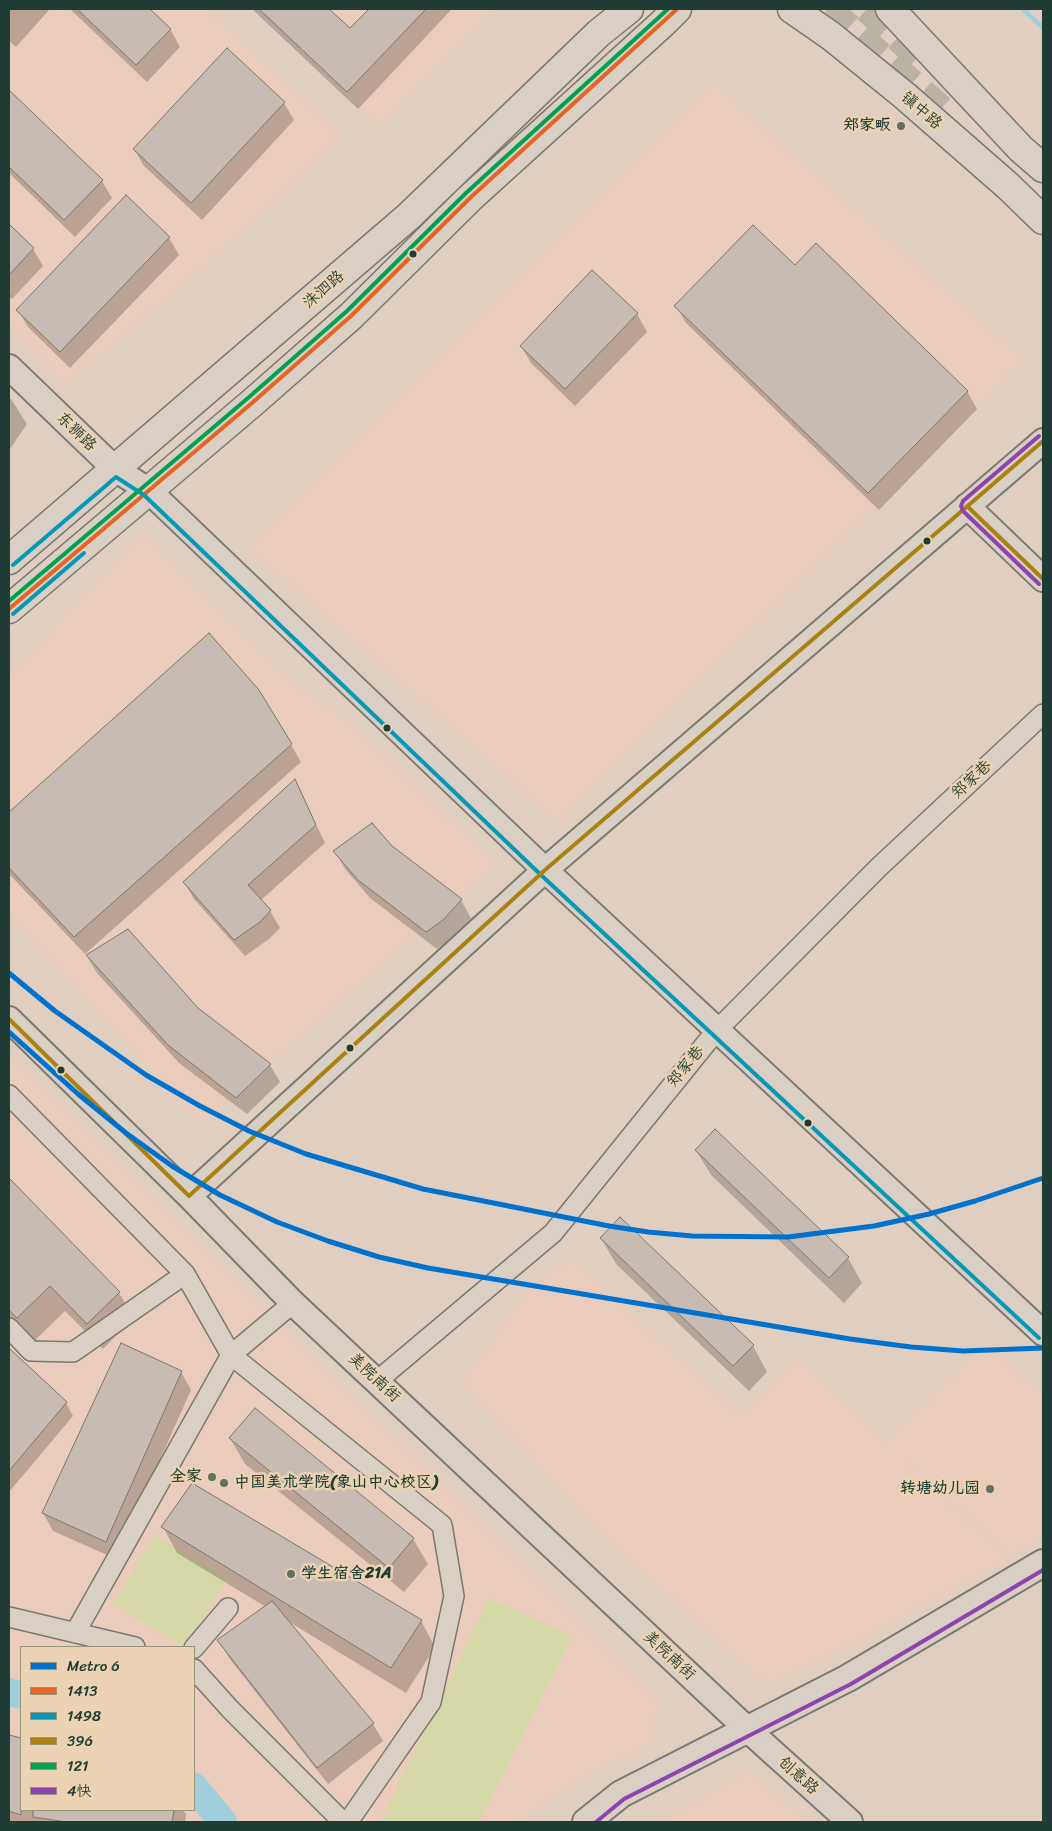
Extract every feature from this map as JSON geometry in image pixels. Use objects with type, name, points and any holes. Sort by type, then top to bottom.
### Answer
[{"type":"main road","name":"洙泗路","points":[[9,560],[272,336],[409,216],[599,33],[629,9]]},
{"type":"main road","points":[[9,609],[252,403],[351,316],[470,198],[677,9]]},
{"type":"main road","name":"镇中路","points":[[792,9],[831,36],[905,96],[1008,186],[1043,220]]},
{"type":"main road","points":[[890,9],[1021,149],[1043,168]]},
{"type":"main road","points":[[586,1822],[621,1794],[848,1678],[1043,1564]]},
{"type":"street","name":"东狮路","points":[[9,367],[115,469],[148,490],[545,870],[1043,1333]]},
{"type":"street","points":[[189,1196],[545,870],[1043,441]]},
{"type":"street","points":[[967,506],[1043,579]]},
{"type":"street","name":"郑家巷","points":[[377,1381],[553,1233],[716,1030],[879,867],[1043,714]]},
{"type":"street","name":"美院南街","points":[[9,1019],[189,1196],[293,1303],[747,1729]]},
{"type":"street","points":[[9,1095],[185,1274],[231,1355],[442,1525],[454,1596],[431,1702],[348,1822]]},
{"type":"street","points":[[9,1328],[31,1350],[73,1352],[185,1274]]},
{"type":"street","points":[[75,1633],[231,1355],[293,1303]]},
{"type":"street","points":[[195,1647],[228,1608]]},
{"type":"street","points":[[9,1617],[131,1646]]},
{"type":"street","points":[[195,1671],[230,1709],[344,1822]]},
{"type":"street","name":"创意路","points":[[747,1729],[850,1822]]},
{"type":"shaded area","points":[[9,9],[207,9],[343,136],[204,267],[64,385],[9,325]]},
{"type":"shaded area","points":[[257,9],[495,9],[379,126]]},
{"type":"shaded area","points":[[712,82],[1024,359],[558,822],[248,548]]},
{"type":"shaded area","points":[[143,533],[283,675],[343,717],[497,864],[200,1125],[9,914],[9,675]]},
{"type":"shaded area","name":"中国美术学院(象山中心校区)","points":[[9,1056],[661,1703],[647,1747],[594,1771],[518,1822],[9,1822]]},
{"type":"shaded area","points":[[571,1258],[740,1414],[798,1358],[886,1442],[987,1342],[1043,1394],[1043,1536],[1012,1556],[904,1459],[1008,1559],[852,1645],[767,1685],[608,1542],[462,1383],[531,1285]]},
{"type":"shaded area","points":[[748,1770],[808,1822],[662,1822]]},
{"type":"green space","points":[[155,1535],[227,1579],[187,1646],[182,1646],[113,1604]]},
{"type":"green space","points":[[489,1598],[573,1636],[479,1822],[381,1822]]},
{"type":"building","points":[[77,9],[150,9],[171,29],[136,65]]},
{"type":"building","points":[[259,9],[329,9],[350,28],[369,9],[426,9],[347,92]]},
{"type":"building","points":[[227,48],[285,102],[191,203],[133,149]]},
{"type":"building","points":[[9,90],[103,180],[64,220],[9,167]]},
{"type":"building","points":[[126,195],[170,237],[60,352],[16,310]]},
{"type":"building","points":[[9,224],[34,248],[9,275]]},
{"type":"building","points":[[753,225],[795,265],[816,243],[968,391],[868,493],[674,306]]},
{"type":"building","points":[[592,270],[638,313],[565,389],[520,346]]},
{"type":"building","points":[[209,633],[259,690],[292,744],[74,937],[9,868],[9,812]]},
{"type":"building","points":[[295,779],[316,825],[248,885],[271,910],[260,922],[234,940],[183,882]]},
{"type":"building","points":[[372,823],[392,846],[462,899],[443,920],[426,932],[358,880],[333,851]]},
{"type":"building","points":[[128,929],[198,1008],[271,1064],[236,1098],[168,1045],[86,955]]},
{"type":"building","points":[[715,1129],[849,1257],[829,1278],[695,1150]]},
{"type":"building","points":[[9,1178],[120,1292],[87,1324],[50,1286],[17,1318],[9,1310]]},
{"type":"building","points":[[620,1217],[754,1345],[733,1366],[600,1238]]},
{"type":"building","points":[[121,1343],[182,1371],[106,1542],[42,1513]]},
{"type":"building","points":[[9,1348],[67,1402],[9,1471]]},
{"type":"building","points":[[255,1408],[414,1538],[389,1568],[229,1438]]},
{"type":"building","name":"学生宿舍21A","points":[[192,1483],[422,1620],[391,1668],[161,1527]]},
{"type":"building","points":[[272,1601],[374,1723],[317,1768],[217,1640]]},
{"type":"building","points":[[9,1735],[20,1738],[21,1815],[9,1811]]},
{"type":"building","points":[[33,1811],[174,1811],[172,1822],[67,1822],[33,1817]]},
{"type":"waterway","points":[[1023,9],[1043,28]]},
{"type":"waterway","points":[[9,1692],[20,1695]]},
{"type":"waterway","points":[[195,1788],[223,1822]]},
{"type":"tunnel","points":[[828,9],[941,109]]},
{"type":"tunnel","points":[[867,9],[923,61]]},
{"type":"metro line","name":"6","points":[[9,973],[55,1011],[146,1075],[249,1131],[306,1154],[423,1189],[609,1226],[692,1236],[788,1237],[874,1226],[929,1214],[1043,1178]]},
{"type":"metro line","name":"6","points":[[9,1032],[78,1094],[126,1133],[172,1166],[220,1195],[277,1222],[379,1257],[428,1268],[850,1339],[911,1347],[963,1351],[1043,1348]]},
{"type":"transit line","name":"121","points":[[9,601],[248,398],[347,311],[466,193],[668,9]]},
{"type":"transit line","name":"1413","points":[[9,609],[252,403],[351,316],[470,198],[677,9]]},
{"type":"transit line","name":"4快","points":[[1039,436],[963,501],[961,506],[963,511],[1039,584]]},
{"type":"transit line","name":"396","points":[[189,1196],[545,870],[1043,441]]},
{"type":"transit line","name":"1498","points":[[13,565],[116,477],[144,495],[541,875],[1039,1338]]},
{"type":"transit line","name":"396","points":[[967,506],[1043,579]]},
{"type":"transit line","name":"1498","points":[[13,614],[84,553]]},
{"type":"transit line","name":"396","points":[[9,1019],[189,1196]]},
{"type":"transit line","name":"4快","points":[[596,1822],[624,1799],[851,1684],[1043,1570]]},
{"type":"place","name":"郑家畈","points":[[901,126]]},
{"type":"place","name":"全家","points":[[212,1477]]},
{"type":"place","name":"中国美术学院(象山中心校区)","points":[[224,1483]]},
{"type":"place","name":"转塘幼儿园","points":[[990,1489]]},
{"type":"place","name":"学生宿舍21A","points":[[291,1574]]}]
